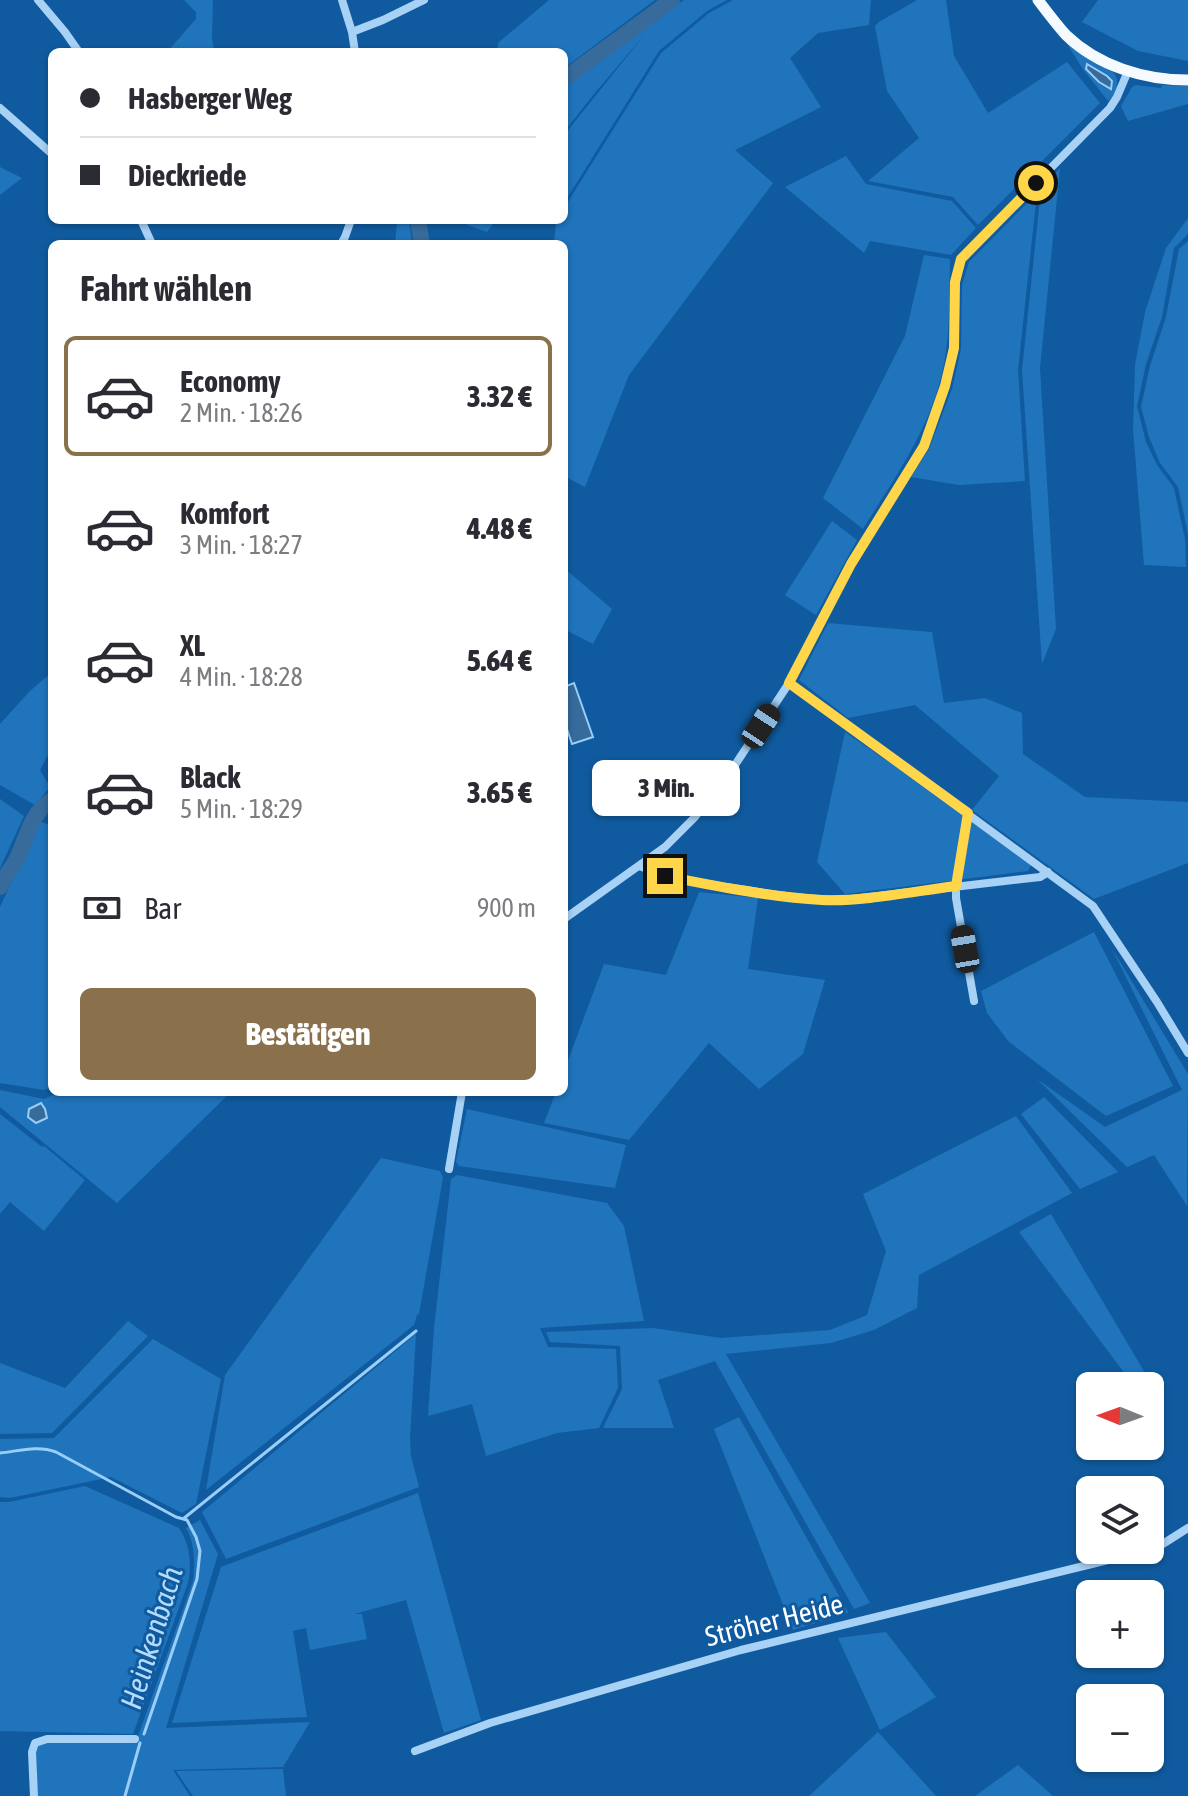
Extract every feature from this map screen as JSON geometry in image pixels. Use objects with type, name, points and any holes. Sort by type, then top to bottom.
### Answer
[{"type":"main road","points":[[1038,0],[1076,43],[1109,64],[1160,78],[1188,80]]},
{"type":"street","points":[[38,0],[76,48]]},
{"type":"street","points":[[342,0],[354,48]]},
{"type":"street","points":[[352,32],[424,0]]},
{"type":"street","points":[[568,916],[665,847],[694,818],[733,768],[789,683],[851,564],[924,446],[945,386],[954,348],[955,282],[961,259],[1110,108],[1128,71]]},
{"type":"street","points":[[0,108],[48,150]]},
{"type":"street","points":[[789,683],[1093,906],[1188,1053]]},
{"type":"street","points":[[968,813],[956,898],[974,1001]]},
{"type":"street","points":[[639,866],[665,876],[711,885],[824,900],[1040,877],[1048,872]]},
{"type":"street","points":[[449,1169],[461,1096]]},
{"type":"street","name":"Ströher Heide","points":[[1164,1543],[1188,1528]]},
{"type":"street","name":"Ströher Heide","points":[[415,1751],[490,1723],[741,1650],[1093,1564]]},
{"type":"street","points":[[34,1796],[32,1752],[35,1743],[47,1739],[135,1739]]},
{"type":"shaded area","points":[[184,0],[213,0],[213,48],[171,48],[196,19],[196,12]]},
{"type":"shaded area","points":[[549,0],[655,0],[568,65],[568,48],[497,48],[499,42]]},
{"type":"shaded area","points":[[684,0],[727,0],[707,11],[659,51],[568,197],[568,130],[645,34],[568,127],[568,84]]},
{"type":"shaded area","points":[[733,0],[871,0],[869,25],[818,33],[790,58],[821,107],[735,150],[773,183],[629,375],[585,487],[568,478],[568,240],[554,240],[556,224],[568,224],[568,202],[661,53],[709,13]]},
{"type":"shaded area","points":[[917,0],[946,0],[954,56],[988,113],[1067,62],[1100,103],[978,225],[953,197],[868,181],[919,138],[887,91],[875,26]]},
{"type":"shaded area","points":[[1098,0],[1188,0],[1188,61],[1138,51],[1082,22]]},
{"type":"shaded area","points":[[1066,42],[1114,73],[1117,88],[1108,101],[1082,68]]},
{"type":"shaded area","points":[[1087,64],[1112,81],[1111,89],[1086,69]]},
{"type":"shaded area","points":[[1136,85],[1161,88],[1162,85],[1188,86],[1188,104],[1128,121],[1121,106]]},
{"type":"shaded area","points":[[846,156],[866,184],[952,201],[976,228],[951,255],[870,241],[864,253],[785,187]]},
{"type":"shaded area","points":[[0,167],[22,178],[0,195]]},
{"type":"shaded area","points":[[1060,168],[1040,368],[1056,629],[1042,664],[1022,370],[1041,189]]},
{"type":"shaded area","points":[[1037,193],[1018,370],[1025,481],[959,485],[911,477],[929,449],[952,389],[961,349],[962,285],[969,262]]},
{"type":"shaded area","points":[[1188,218],[1188,234],[1174,248],[1162,317],[1146,364],[1137,406],[1146,442],[1157,465],[1174,488],[1185,539],[1186,567],[1144,565],[1133,429],[1135,365],[1145,312],[1166,248]]},
{"type":"shaded area","points":[[397,224],[410,224],[412,240],[395,240]]},
{"type":"shaded area","points":[[465,224],[493,224],[487,232]]},
{"type":"shaded area","points":[[1188,241],[1188,534],[1178,487],[1160,463],[1141,407],[1166,317],[1179,249]]},
{"type":"shaded area","points":[[924,255],[950,259],[949,320],[944,366],[934,401],[917,439],[863,529],[823,498],[905,336]]},
{"type":"shaded area","points":[[832,521],[857,540],[816,615],[785,595]]},
{"type":"shaded area","points":[[568,571],[612,609],[593,644],[568,631]]},
{"type":"shaded area","points":[[828,623],[932,632],[944,703],[985,698],[1022,713],[1023,754],[1085,797],[1188,802],[1188,863],[1094,899],[972,810],[999,776],[915,705],[848,718],[799,680]]},
{"type":"shaded area","points":[[48,675],[48,755],[40,770],[48,789],[35,805],[0,785],[0,724]]},
{"type":"shaded area","points":[[574,683],[593,737],[572,744],[568,732],[568,685]]},
{"type":"shaded area","points":[[845,732],[1033,861],[1028,871],[845,894],[817,862]]},
{"type":"shaded area","points":[[0,799],[24,816],[0,868]]},
{"type":"shaded area","points":[[39,821],[48,824],[48,1088],[44,1090],[0,1083],[0,907]]},
{"type":"shaded area","points":[[699,892],[758,898],[748,969],[825,980],[803,1054],[759,1089],[709,1043],[629,1140],[544,1123],[554,1096],[568,1096],[568,1060],[604,964],[666,975]]},
{"type":"shaded area","points":[[1094,932],[1173,1086],[1106,1116],[1009,1042],[987,1013],[981,991]]},
{"type":"shaded area","points":[[1111,947],[1188,1074],[1187,1206],[1154,1155],[1127,1167],[1037,1079],[1105,1127],[1182,1090]]},
{"type":"shaded area","points":[[0,1090],[44,1099],[50,1096],[227,1096],[117,1203],[0,1107]]},
{"type":"shaded area","points":[[1044,1097],[1118,1172],[1080,1189],[1021,1114]]},
{"type":"shaded area","points":[[41,1103],[47,1118],[36,1123],[28,1117],[29,1109]]},
{"type":"shaded area","points":[[467,1109],[626,1145],[615,1188],[459,1166],[456,1162]]},
{"type":"shaded area","points":[[0,1114],[85,1180],[44,1231],[10,1202],[0,1214]]},
{"type":"shaded area","points":[[1016,1116],[1072,1193],[919,1275],[917,1308],[874,1330],[831,1343],[726,1354],[870,1603],[854,1609],[715,1361],[658,1380],[674,1428],[603,1428],[622,1389],[620,1346],[550,1342],[546,1332],[653,1328],[721,1338],[830,1330],[867,1315],[886,1251],[863,1194]]},
{"type":"shaded area","points":[[381,1158],[440,1171],[443,1178],[419,1314],[414,1325],[206,1490],[225,1375]]},
{"type":"shaded area","points":[[457,1175],[607,1203],[624,1226],[644,1321],[540,1328],[548,1347],[616,1349],[618,1388],[599,1428],[557,1433],[486,1456],[472,1404],[428,1416],[434,1328],[451,1179]]},
{"type":"shaded area","points":[[1051,1214],[1145,1372],[1124,1372],[1019,1232]]},
{"type":"shaded area","points":[[128,1321],[148,1336],[52,1433],[0,1434],[0,1363],[65,1388]]},
{"type":"shaded area","points":[[416,1334],[410,1439],[419,1487],[226,1559],[202,1512]]},
{"type":"shaded area","points":[[153,1339],[221,1379],[196,1504],[182,1513],[111,1477],[10,1498],[0,1497],[0,1439],[54,1438]]},
{"type":"shaded area","points":[[739,1417],[848,1613],[793,1630],[714,1429]]},
{"type":"shaded area","points":[[85,1486],[179,1528],[189,1554],[188,1583],[133,1734],[0,1731],[0,1502]]},
{"type":"shaded area","points":[[418,1493],[481,1720],[444,1733],[406,1600],[354,1614],[362,1614],[367,1639],[310,1650],[306,1628],[293,1631],[307,1717],[172,1723],[221,1567]]},
{"type":"shaded area","points":[[200,1520],[218,1554],[166,1728],[310,1722],[283,1767],[173,1770],[190,1796],[38,1796],[34,1752],[39,1745],[48,1742],[136,1742],[193,1581],[194,1554],[186,1528]]},
{"type":"shaded area","points":[[886,1632],[936,1697],[880,1730],[838,1638]]},
{"type":"shaded area","points":[[878,1732],[936,1796],[809,1796]]},
{"type":"shaded area","points":[[1018,1765],[1053,1796],[975,1796]]},
{"type":"shaded area","points":[[283,1769],[286,1796],[193,1796],[176,1771]]},
{"type":"waterway","points":[[568,76],[672,0]]},
{"type":"waterway","points":[[419,224],[421,240]]},
{"type":"waterway","points":[[0,887],[35,817],[48,803]]},
{"type":"waterway","points":[[183,1519],[416,1331]]},
{"type":"waterway","name":"Heinkenbach","points":[[0,1453],[35,1449],[56,1452],[176,1517],[187,1520],[196,1537],[200,1551],[197,1579],[144,1734]]},
{"type":"waterway","name":"Heinkenbach","points":[[125,1796],[140,1743]]},
{"type":"route","points":[[665,876],[768,894],[824,900],[956,886],[968,813],[789,683],[851,564],[924,446],[945,386],[954,348],[955,282],[961,259],[1036,183]]}]
